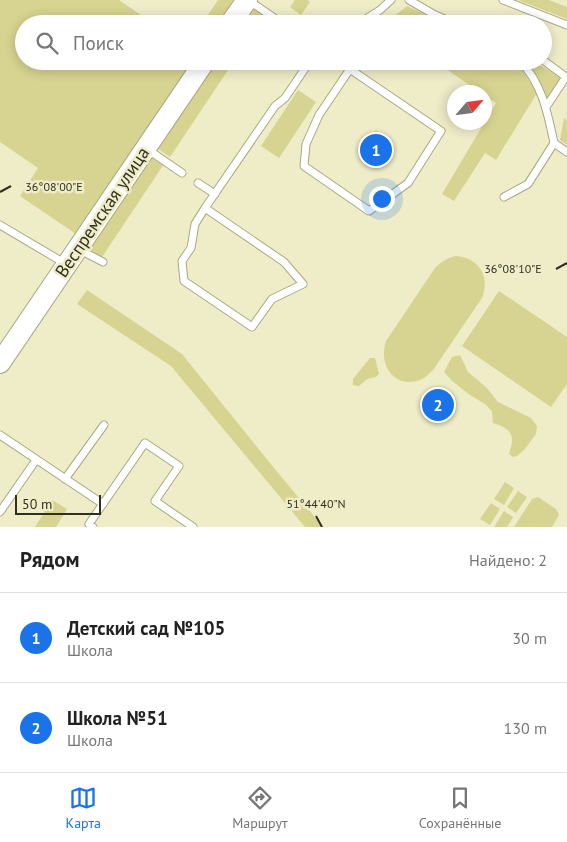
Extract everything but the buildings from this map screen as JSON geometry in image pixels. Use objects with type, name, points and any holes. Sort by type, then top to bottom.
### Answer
[{"type":"street","points":[[236,15],[247,0]]},
{"type":"street","name":"Веспремская улица","points":[[0,363],[199,70]]},
{"type":"lane","points":[[247,0],[270,15]]},
{"type":"lane","points":[[372,15],[391,0]]},
{"type":"lane","points":[[409,0],[437,15]]},
{"type":"lane","points":[[503,0],[543,15]]},
{"type":"lane","points":[[552,18],[567,24]]},
{"type":"lane","points":[[546,107],[566,77],[552,67]]},
{"type":"lane","points":[[205,208],[284,262],[303,284],[272,299],[252,327],[184,281],[182,262],[191,248],[195,224],[205,208],[275,106],[285,98],[304,70]]},
{"type":"lane","points":[[349,70],[319,115],[306,144],[304,166],[369,211],[408,183],[441,131],[351,70]]},
{"type":"lane","points":[[527,70],[536,84],[546,107],[554,143],[567,152]]},
{"type":"lane","points":[[504,197],[528,184],[554,143]]},
{"type":"lane","points":[[146,148],[182,173]]},
{"type":"lane","points":[[198,183],[215,194]]},
{"type":"lane","points":[[0,225],[72,256],[103,262]]},
{"type":"lane","points":[[65,479],[104,425]]},
{"type":"lane","points":[[0,435],[103,504]]},
{"type":"lane","points":[[93,527],[89,524],[145,443],[179,466],[155,501],[193,527]]},
{"type":"lane","points":[[0,512],[36,460]]},
{"type":"shaded area","points":[[0,0],[119,0],[141,15],[15,15],[15,70],[191,70],[79,236],[20,196],[38,168],[0,142]]},
{"type":"shaded area","points":[[218,0],[241,0],[230,15],[208,15]]},
{"type":"shaded area","points":[[295,0],[307,0],[310,2],[301,15],[290,7]]},
{"type":"shaded area","points":[[518,0],[549,0],[567,7],[567,19]]},
{"type":"shaded area","points":[[407,6],[426,15],[396,15]]},
{"type":"shaded area","points":[[251,7],[263,15],[245,15]]},
{"type":"shaded area","points":[[207,70],[228,70],[170,157],[154,146]]},
{"type":"shaded area","points":[[447,70],[522,70],[537,93],[496,160],[485,153],[454,201],[442,194],[480,130],[492,130],[492,110],[496,103],[492,100],[492,85],[470,85]]},
{"type":"shaded area","points":[[530,70],[548,70],[561,77],[547,100]]},
{"type":"shaded area","points":[[298,90],[316,102],[279,158],[261,146]]},
{"type":"shaded area","points":[[564,118],[567,121],[567,145],[560,140]]},
{"type":"shaded area","points":[[147,154],[164,164],[102,257],[84,248]]},
{"type":"shaded area","points":[[456,256],[471,260],[481,270],[485,283],[482,298],[433,370],[424,378],[411,382],[396,378],[386,366],[384,350],[386,341],[435,268],[445,260]]},
{"type":"shaded area","points":[[87,290],[182,354],[323,527],[305,527],[171,366],[77,304]]},
{"type":"shaded area","points":[[499,291],[567,337],[567,384],[551,407],[462,346]]},
{"type":"shaded area","points":[[460,355],[468,372],[486,387],[498,402],[531,418],[537,426],[536,434],[517,456],[513,457],[509,454],[512,442],[510,432],[493,423],[492,411],[452,381],[444,372],[452,357]]},
{"type":"shaded area","points":[[370,358],[375,358],[379,374],[376,377],[367,379],[359,386],[353,385],[353,379]]},
{"type":"shaded area","points":[[505,482],[514,488],[504,505],[494,499]]},
{"type":"shaded area","points":[[518,491],[527,497],[516,513],[507,507]]},
{"type":"shaded area","points":[[538,497],[556,509],[559,515],[552,527],[514,527],[532,499]]},
{"type":"shaded area","points":[[52,500],[67,509],[56,527],[35,527]]},
{"type":"shaded area","points":[[491,503],[500,509],[490,525],[480,519]]},
{"type":"shaded area","points":[[504,511],[513,517],[507,527],[494,527]]},
{"type":"place","name":"Детский сад №105","points":[[376,150]]},
{"type":"place","name":"Школа №51","points":[[438,405]]}]
